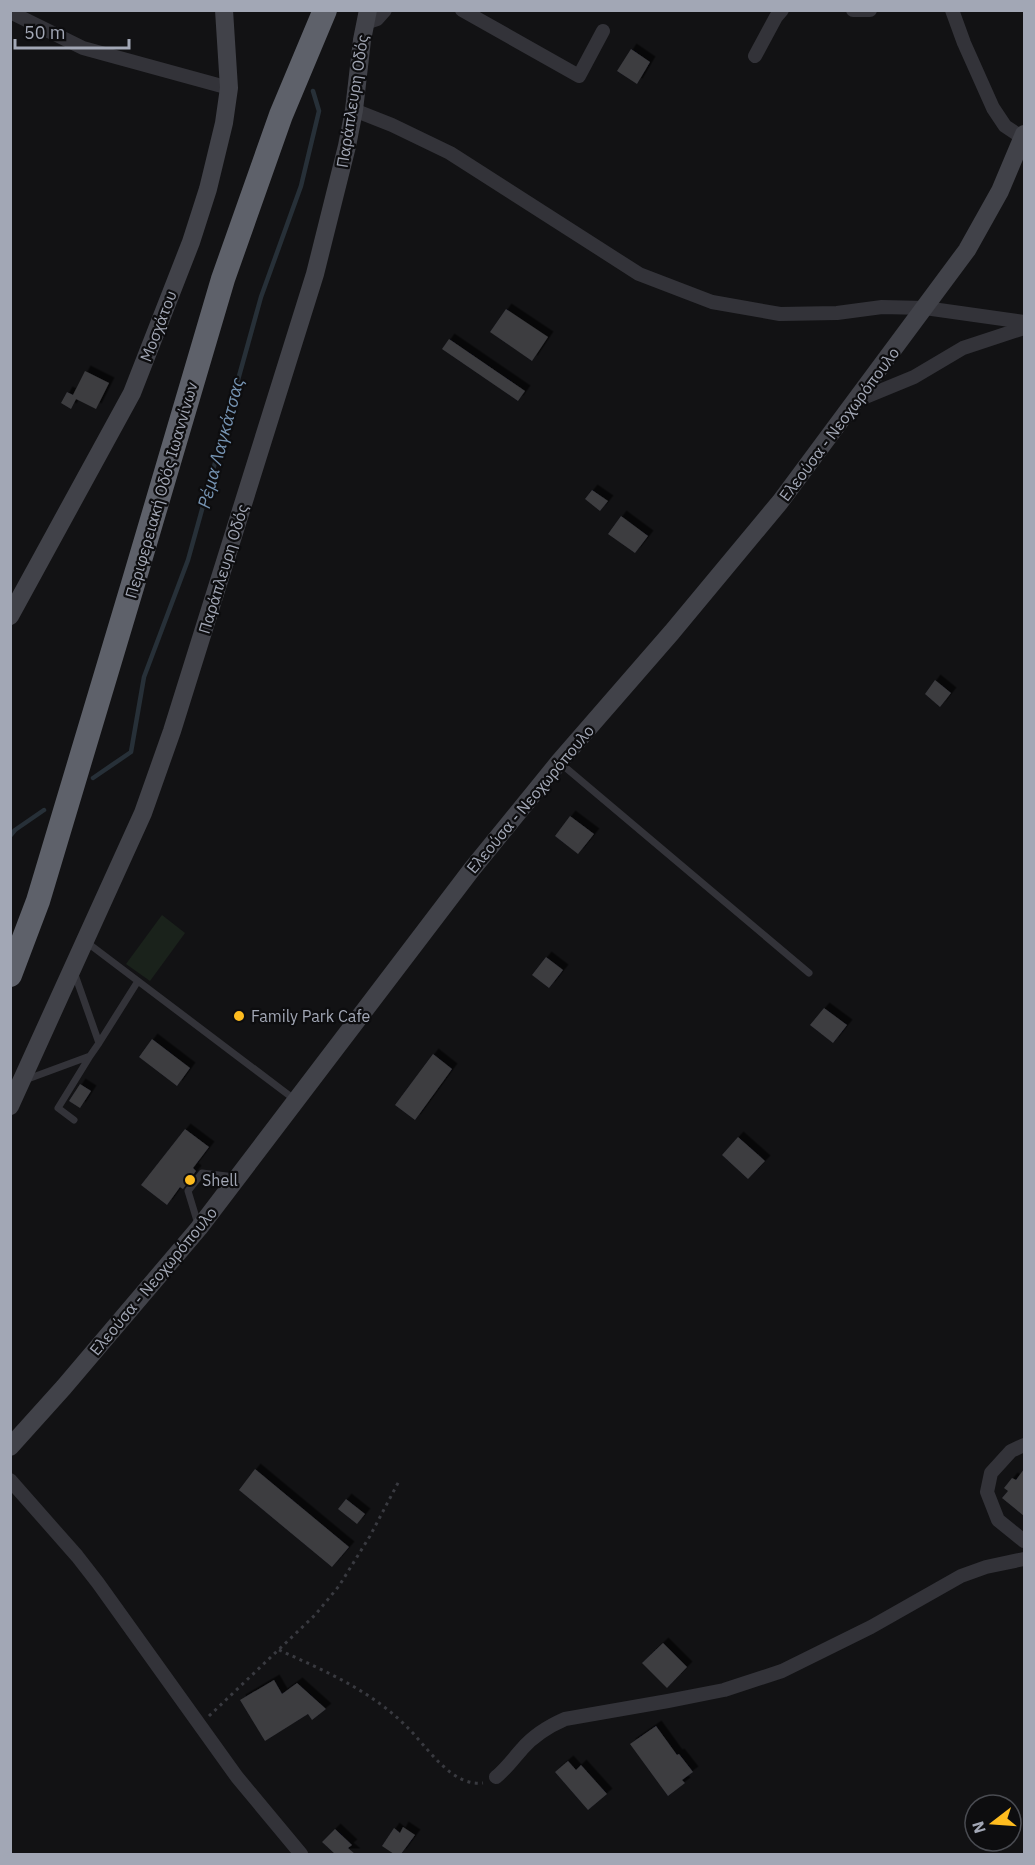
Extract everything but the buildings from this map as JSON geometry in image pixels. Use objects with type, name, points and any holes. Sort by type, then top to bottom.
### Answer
[{"type":"highway","name":"Περιφερειακή Οδός Ιωαννίνων","points":[[10,975],[38,901],[134,585],[223,279],[281,116],[325,10]]},
{"type":"street","name":"Μοσχάτου","points":[[10,616],[138,381],[200,214],[218,147],[229,88],[224,10]]},
{"type":"street","points":[[366,16],[376,18],[385,10]]},
{"type":"street","points":[[462,10],[579,76],[603,32]]},
{"type":"street","points":[[755,56],[782,10]]},
{"type":"street","points":[[853,10],[870,10]]},
{"type":"street","points":[[952,10],[964,44],[993,108],[1005,126],[1024,136]]},
{"type":"street","points":[[10,12],[83,48],[229,88]]},
{"type":"street","name":"Παράπλευρη Οδός","points":[[10,1106],[143,813],[172,731],[315,274],[337,191],[354,110],[366,16]]},
{"type":"street","points":[[354,110],[392,125],[450,153],[639,274],[712,302],[780,314],[837,313],[882,307],[925,308],[1024,322]]},
{"type":"street","name":"Ελεούσα - Νεοχωρόπουλο","points":[[10,1447],[77,1373],[199,1228],[472,869],[559,762],[761,527],[858,400],[967,250],[1000,191],[1024,136]]},
{"type":"street","points":[[858,400],[914,377],[963,348],[1024,328]]},
{"type":"street","points":[[1024,1445],[1011,1451],[991,1473],[987,1492],[998,1520],[1024,1541]]},
{"type":"street","points":[[10,1480],[77,1556],[237,1778],[301,1854]]},
{"type":"street","points":[[496,1777],[521,1749],[545,1728],[565,1719],[714,1692],[782,1671],[871,1627],[961,1576],[986,1567],[1024,1559]]},
{"type":"lane","points":[[559,762],[809,972]]},
{"type":"lane","points":[[84,941],[297,1100]]},
{"type":"lane","points":[[73,967],[99,1042]]},
{"type":"lane","points":[[74,1120],[57,1108],[138,981]]},
{"type":"lane","points":[[22,1081],[90,1056]]},
{"type":"lane","points":[[199,1228],[188,1191],[202,1173],[238,1177]]},
{"type":"path","points":[[199,1725],[315,1615],[339,1586],[370,1536],[399,1481]]},
{"type":"path","points":[[279,1650],[358,1688],[395,1716],[436,1760],[462,1780],[474,1784],[496,1777]]},
{"type":"shaded area","points":[[162,915],[185,933],[150,981],[126,964]]},
{"type":"waterway","name":"Ρέμα Λαγκάτσας","points":[[93,778],[131,752],[144,677],[188,560],[261,297],[301,186],[319,111],[313,91]]},
{"type":"waterway","name":"Ρέμα Λαγκάτσας","points":[[10,836],[44,810]]},
{"type":"place","name":"Family Park Cafe","points":[[239,1016]]},
{"type":"place","name":"Shell","points":[[190,1180]]}]
